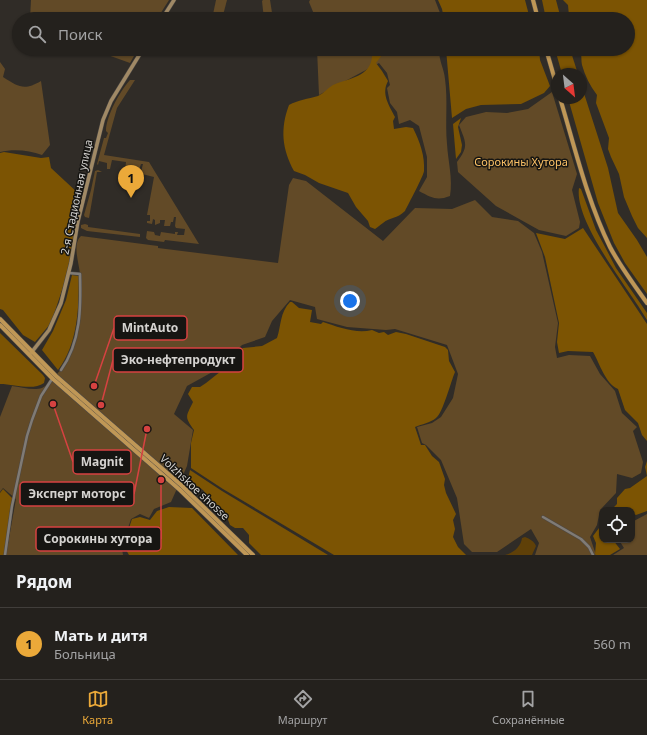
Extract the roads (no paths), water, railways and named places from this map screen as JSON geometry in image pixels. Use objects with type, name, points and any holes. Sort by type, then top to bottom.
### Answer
[{"type":"main road","points":[[166,12],[174,0]]},
{"type":"main road","points":[[533,0],[536,12]]},
{"type":"main road","name":"2-я Стадионная улица","points":[[31,353],[49,330],[62,299],[69,273],[78,221],[86,193],[96,143],[103,120],[111,101],[139,56]]},
{"type":"main road","points":[[548,56],[552,68]]},
{"type":"main road","points":[[562,104],[588,192],[598,219],[610,247],[647,303]]},
{"type":"main road","name":"Volzhskoe shosse","points":[[0,319],[53,379],[185,495],[247,555]]},
{"type":"main road","name":"Volzhskoe shosse","points":[[0,325],[181,485],[253,555]]},
{"type":"street","points":[[61,370],[66,363],[77,335],[81,305],[80,274],[69,273]]},
{"type":"street","points":[[5,555],[12,506],[27,436],[41,396],[53,379]]},
{"type":"street","points":[[543,517],[581,540],[589,547],[594,555]]},
{"type":"place","name":"Мать и дитя","points":[[131,198]]},
{"type":"place","name":"MintAuto","points":[[94,386]]},
{"type":"place","name":"Magnit","points":[[53,404]]},
{"type":"place","name":"Эко-нефтепродукт","points":[[101,405]]},
{"type":"place","name":"Эксперт моторс","points":[[147,429]]},
{"type":"place","name":"Сорокины хутора","points":[[161,480]]},
{"type":"park label","name":"Сорокины Хутора","points":[[521,161]]}]
